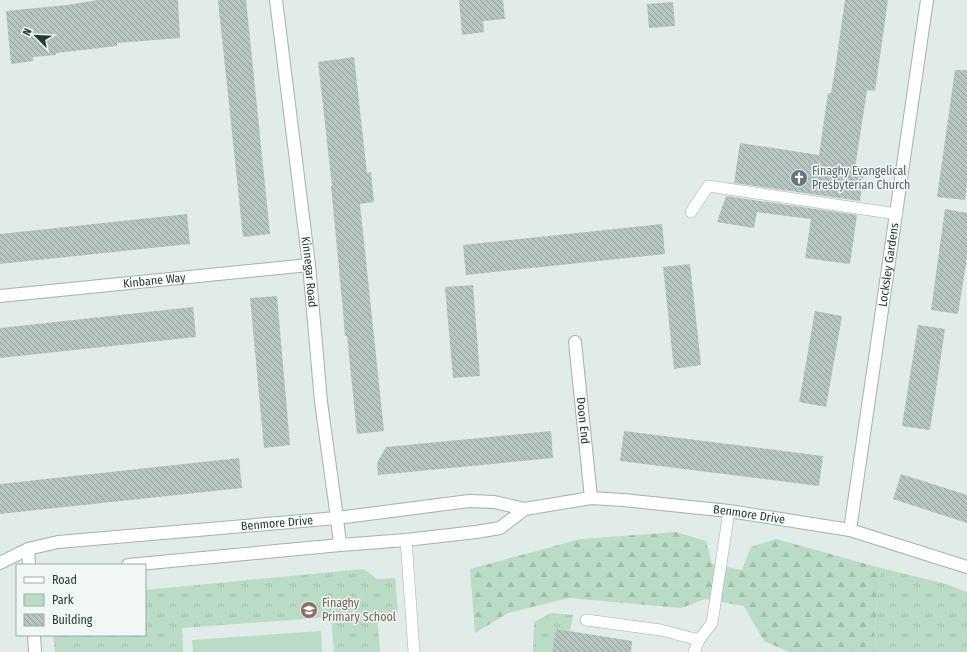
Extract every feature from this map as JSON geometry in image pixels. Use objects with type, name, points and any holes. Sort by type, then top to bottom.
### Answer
[{"type":"street","name":"Kinnegar Road","points":[[276,0],[309,265],[321,402],[340,545]]},
{"type":"street","name":"Locksley Gardens","points":[[850,530],[927,0]]},
{"type":"street","name":"Kinbane Way","points":[[0,296],[309,265]]},
{"type":"street","name":"Doon End","points":[[575,342],[591,498]]},
{"type":"street","name":"Benmore Drive","points":[[0,563],[28,549],[58,542],[337,518],[469,501],[494,502],[525,509],[591,498],[728,511],[850,530],[967,567]]},
{"type":"street","name":"Benmore Drive","points":[[139,564],[406,540],[476,532],[500,528],[525,509]]},
{"type":"street","points":[[28,549],[29,564]]},
{"type":"street","points":[[0,563],[16,566]]},
{"type":"street","points":[[34,636],[35,652]]},
{"type":"lane","points":[[691,212],[708,186],[897,214]]},
{"type":"lane","points":[[694,652],[700,640],[712,624],[728,511]]},
{"type":"lane","points":[[406,540],[414,652]]},
{"type":"lane","points":[[586,620],[661,630],[700,640]]},
{"type":"green space","points":[[676,532],[706,541],[712,564],[742,570],[751,547],[776,539],[881,568],[874,633],[878,652],[789,652],[764,641],[744,606],[705,599],[681,608],[569,598],[508,613],[475,633],[470,569],[581,539]]},
{"type":"green space","points":[[881,568],[946,584],[967,592],[967,652],[878,652],[874,633]]},
{"type":"green space","points":[[364,569],[377,579],[395,578],[398,612],[377,613],[380,652],[334,652],[331,617],[182,628],[183,652],[55,652],[53,636],[146,636],[146,590]]},
{"type":"green space","points":[[551,613],[573,615],[570,631],[556,629],[552,652],[533,652],[534,622]]},
{"type":"green space","points":[[321,631],[322,652],[193,652],[192,640]]},
{"type":"building","points":[[98,0],[178,0],[180,38],[117,43],[117,46],[56,53],[56,55],[33,57],[33,61],[11,64],[6,11],[67,5]]},
{"type":"building","points":[[218,0],[246,0],[270,234],[243,237]]},
{"type":"building","points":[[459,0],[503,0],[505,19],[483,21],[484,32],[462,35]]},
{"type":"building","points":[[845,0],[888,0],[875,91],[867,90],[855,168],[864,170],[860,201],[734,183],[740,143],[819,155],[828,93],[831,93]]},
{"type":"building","points":[[673,2],[675,26],[649,28],[647,4]]},
{"type":"building","points":[[354,57],[367,173],[371,172],[374,202],[360,204],[384,431],[357,434],[347,336],[345,336],[332,186],[318,62]]},
{"type":"building","points":[[955,70],[967,70],[967,184],[965,200],[937,197]]},
{"type":"building","points":[[726,196],[857,215],[850,264],[805,258],[811,219],[757,212],[754,228],[717,222]]},
{"type":"building","points":[[945,209],[967,213],[967,257],[958,314],[931,310]]},
{"type":"building","points":[[187,214],[190,244],[0,264],[0,234]]},
{"type":"building","points":[[662,224],[665,254],[466,275],[463,245]]},
{"type":"building","points":[[690,264],[701,365],[674,369],[663,267]]},
{"type":"building","points":[[473,285],[480,376],[453,378],[445,287]]},
{"type":"building","points":[[277,296],[290,445],[264,448],[250,298]]},
{"type":"building","points":[[193,307],[196,337],[0,358],[0,328]]},
{"type":"building","points":[[815,311],[842,316],[826,407],[799,402]]},
{"type":"building","points":[[918,325],[945,329],[930,430],[902,426]]},
{"type":"building","points":[[551,431],[553,458],[378,475],[377,463],[386,447]]},
{"type":"building","points":[[624,431],[823,456],[819,486],[620,461]]},
{"type":"building","points":[[239,458],[242,488],[0,514],[0,484]]},
{"type":"building","points":[[901,474],[967,495],[967,523],[893,499]]},
{"type":"building","points":[[556,629],[632,641],[631,652],[552,652]]},
{"type":"place","name":"Finaghy Evangelical Presbyterian Church","points":[[799,178]]},
{"type":"place","name":"Finaghy Primary School","points":[[309,610]]}]
